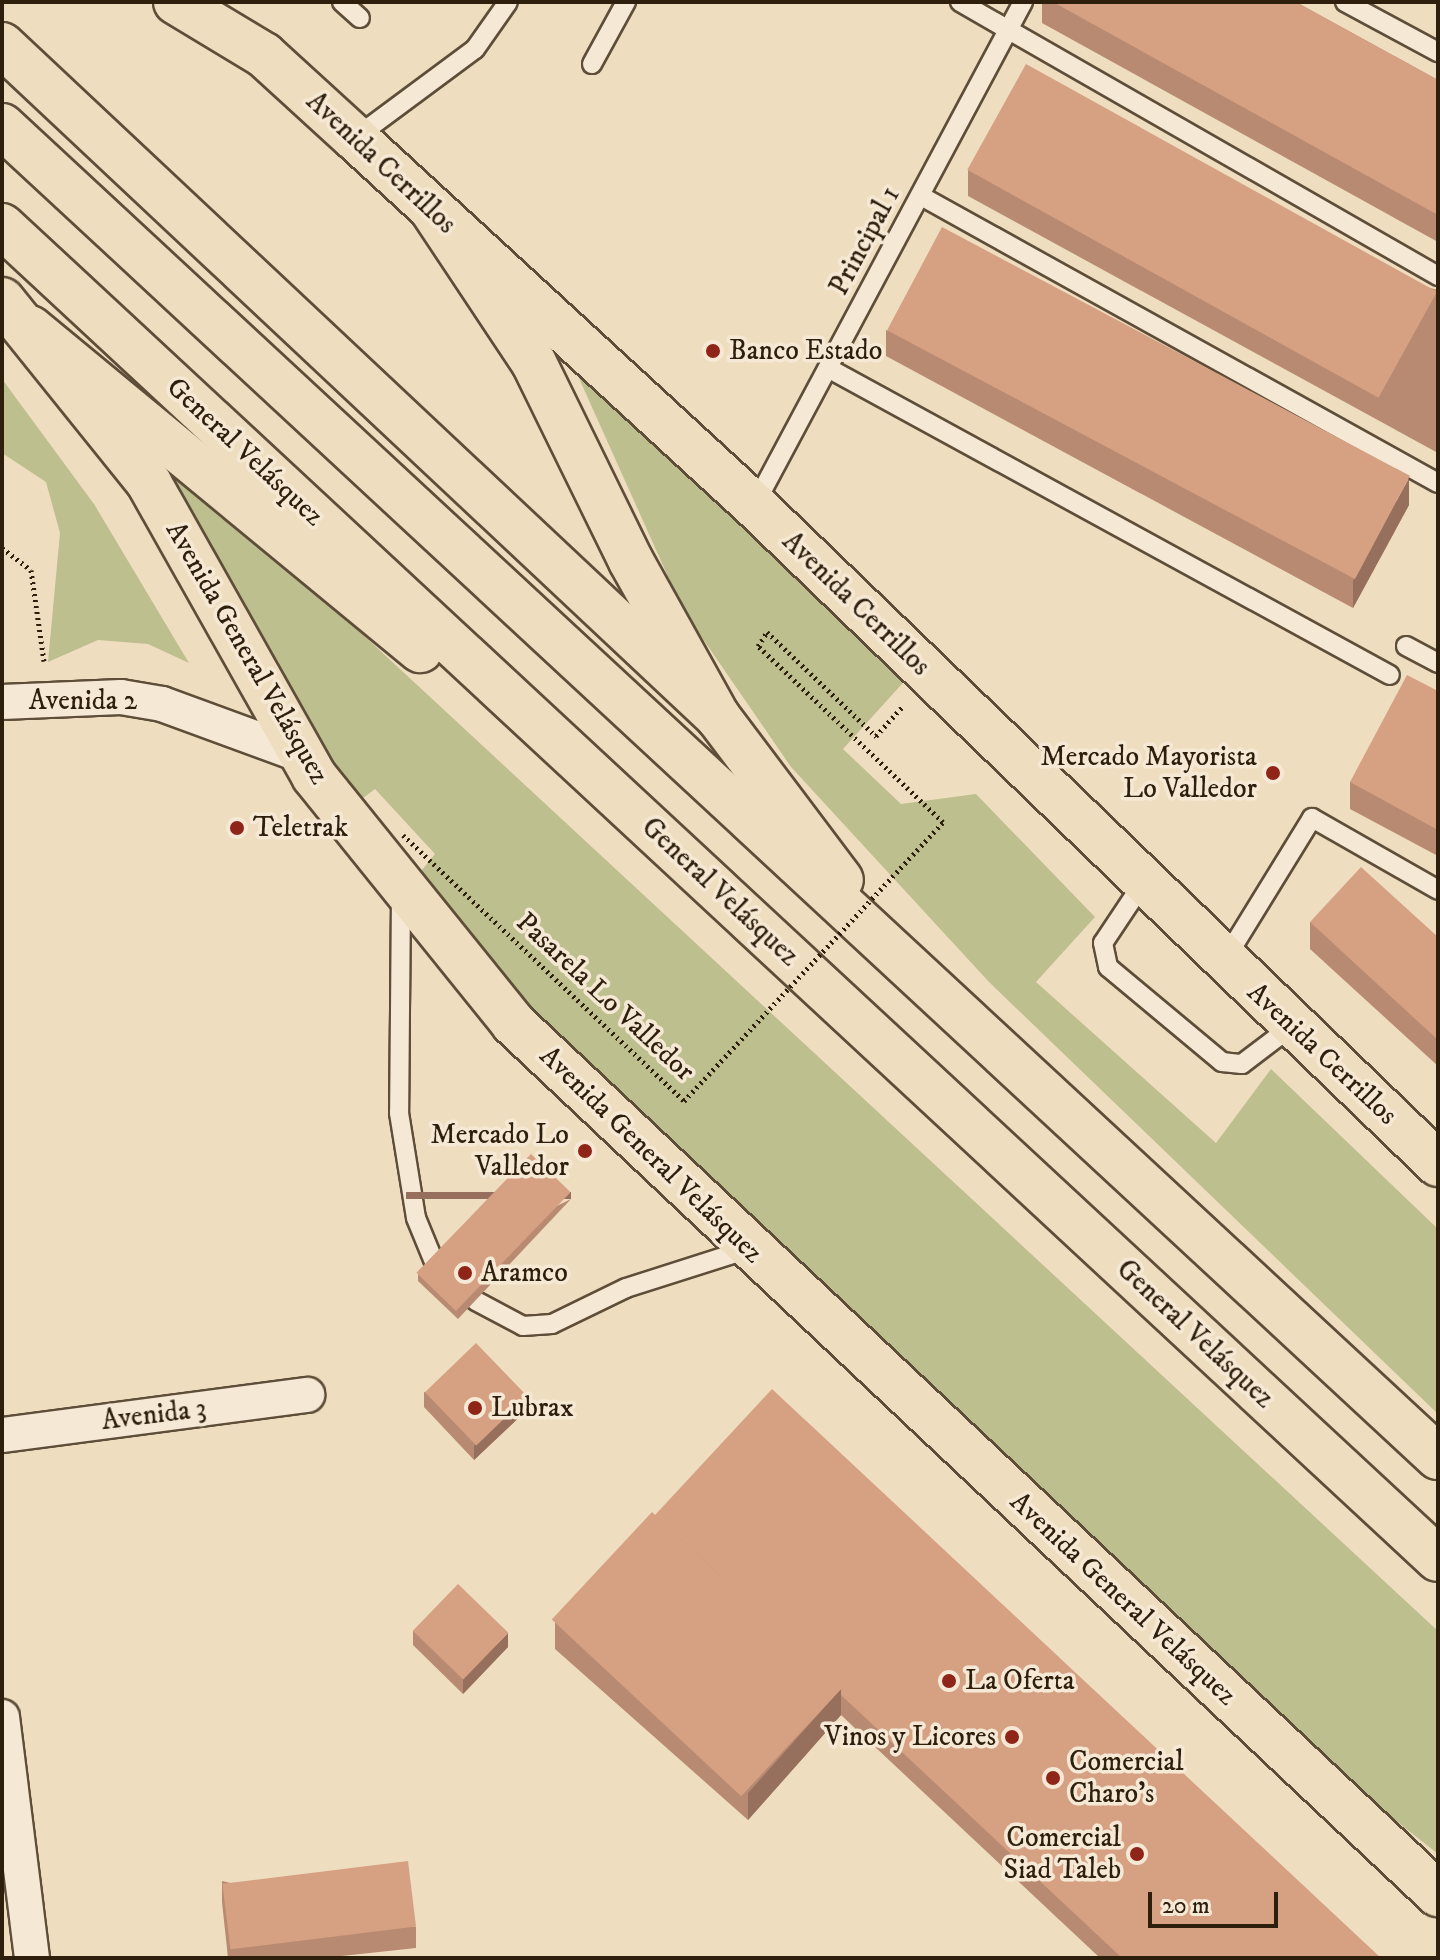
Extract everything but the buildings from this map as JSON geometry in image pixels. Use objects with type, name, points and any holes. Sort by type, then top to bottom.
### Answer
[{"type":"main road","name":"Avenida Cerrillos","points":[[176,2],[264,55],[754,505],[1224,962],[1438,1164]]},
{"type":"main road","points":[[2,45],[718,717]]},
{"type":"main road","points":[[2,126],[1438,1457]]},
{"type":"main road","points":[[433,211],[534,363],[631,561],[718,717],[890,951]]},
{"type":"main road","name":"General Velásquez","points":[[2,226],[1438,1559]]},
{"type":"main road","points":[[16,314],[331,578],[660,836]]},
{"type":"main road","name":"Avenida General Velásquez","points":[[16,314],[149,483],[299,754],[402,889],[513,1023],[748,1249],[1438,1894]]},
{"type":"street","name":"Avenida 2","points":[[2,702],[148,701],[299,754]]},
{"type":"street","name":"Avenida 3","points":[[2,1435],[307,1395]]},
{"type":"street","points":[[2,1717],[32,1958]]},
{"type":"lane","points":[[342,2],[360,18]]},
{"type":"lane","points":[[355,138],[475,49],[508,2]]},
{"type":"lane","points":[[592,64],[626,2]]},
{"type":"lane","points":[[960,2],[1438,276]]},
{"type":"lane","name":"Principal 1","points":[[754,505],[1023,2]]},
{"type":"lane","points":[[1345,2],[1438,52]]},
{"type":"lane","points":[[921,196],[1438,483]]},
{"type":"lane","points":[[828,368],[1390,675]]},
{"type":"lane","points":[[1406,646],[1438,663]]},
{"type":"lane","points":[[1224,962],[1312,818],[1438,890]]},
{"type":"lane","points":[[1143,883],[1103,943],[1108,967],[1222,1062],[1242,1064],[1292,1026]]},
{"type":"lane","points":[[402,889],[399,1113],[416,1218],[435,1264]]},
{"type":"lane","points":[[476,1301],[523,1326],[552,1324],[626,1288],[748,1249]]},
{"type":"path","points":[[2,548],[31,570],[44,662]]},
{"type":"path","name":"Pasarela Lo Valledor","points":[[403,835],[684,1101],[943,822],[758,646],[767,632],[876,736]]},
{"type":"green space","points":[[569,356],[911,674],[843,749],[901,804],[976,794],[1095,917],[1036,982],[1216,1143],[1271,1069],[1438,1229],[1438,1414],[989,982],[791,767],[683,610]]},
{"type":"green space","points":[[2,379],[94,504],[189,663],[148,644],[98,640],[48,662],[60,533],[46,482],[2,453]]},
{"type":"green space","points":[[155,454],[238,519],[1438,1631],[1438,1854],[1312,1754],[521,1004],[413,881],[435,854],[375,789],[355,804]]},
{"type":"place","name":"Banco Estado","points":[[713,351]]},
{"type":"place","name":"Mercado Mayorista Lo Valledor","points":[[1273,773]]},
{"type":"place","name":"Teletrak","points":[[237,828]]},
{"type":"place","name":"Mercado Lo Valledor","points":[[585,1151]]},
{"type":"place","name":"Aramco","points":[[465,1273]]},
{"type":"place","name":"Lubrax","points":[[475,1408]]},
{"type":"place","name":"La Oferta","points":[[949,1681]]},
{"type":"place","name":"Vinos y Licores","points":[[1012,1737]]},
{"type":"place","name":"Comercial Charo's","points":[[1053,1778]]},
{"type":"place","name":"Comercial Siad Taleb","points":[[1137,1854]]}]
